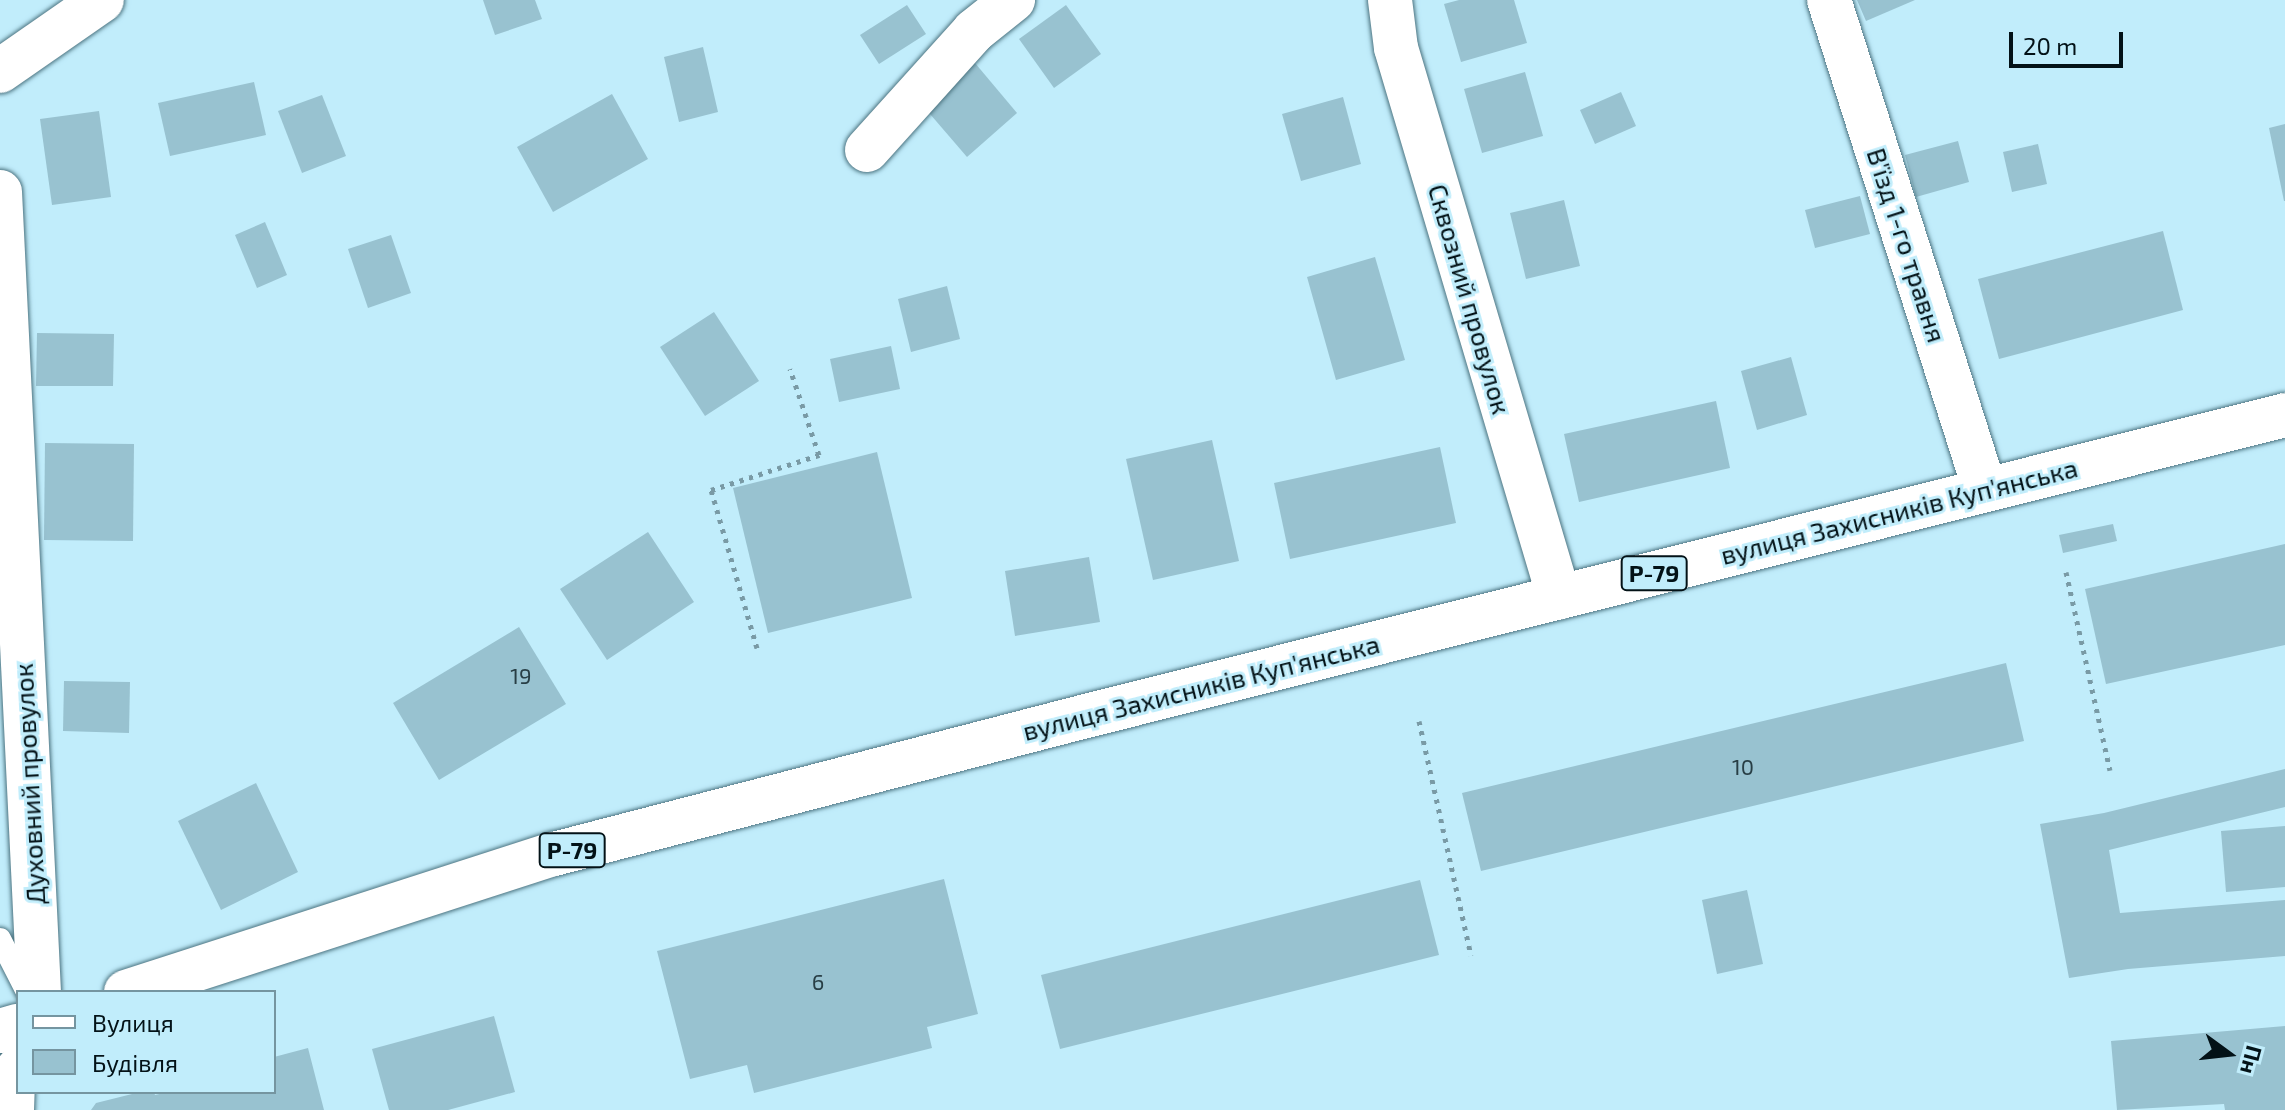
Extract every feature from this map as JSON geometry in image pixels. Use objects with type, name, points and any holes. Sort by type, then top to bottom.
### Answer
[{"type":"main road","points":[[0,71],[102,0]]},
{"type":"main road","points":[[867,150],[974,31],[1013,0]]},
{"type":"main road","name":"Сквозний провулок","points":[[1390,0],[1396,48],[1559,597]]},
{"type":"main road","name":"В'їзд 1-го травня","points":[[1829,0],[1985,490]]},
{"type":"main road","name":"Духовний провулок","points":[[0,192],[39,990]]},
{"type":"main road","name":"вулиця Захисників Куп'янська","points":[[132,990],[554,854],[2285,415]]},
{"type":"main road","points":[[12,1110],[16,1073]]},
{"type":"lane","points":[[0,939],[26,990]]},
{"type":"path","points":[[757,648],[711,490],[819,455],[790,369]]},
{"type":"path","points":[[2066,572],[2110,770]]},
{"type":"path","points":[[1419,721],[1471,955]]},
{"type":"building","points":[[483,0],[535,0],[542,19],[495,35]]},
{"type":"building","points":[[1459,0],[1514,0],[1527,43],[1461,62],[1444,4]]},
{"type":"building","points":[[1857,0],[1915,0],[1866,21]]},
{"type":"building","points":[[907,5],[926,34],[879,64],[860,35]]},
{"type":"building","points":[[1066,5],[1101,54],[1054,88],[1019,39]]},
{"type":"building","points":[[703,47],[718,112],[679,122],[664,57]]},
{"type":"building","points":[[975,63],[1017,113],[967,157],[924,107]]},
{"type":"building","points":[[1525,72],[1543,136],[1482,153],[1464,89]]},
{"type":"building","points":[[254,82],[266,135],[170,156],[158,103]]},
{"type":"building","points":[[1621,92],[1636,126],[1595,144],[1580,110]]},
{"type":"building","points":[[612,94],[648,159],[553,212],[517,147]]},
{"type":"building","points":[[322,95],[346,156],[302,173],[278,111]]},
{"type":"building","points":[[1343,97],[1361,164],[1301,181],[1282,114]]},
{"type":"building","points":[[99,111],[111,197],[52,205],[40,119]]},
{"type":"building","points":[[2285,124],[2285,201],[2284,201],[2269,128]]},
{"type":"building","points":[[1958,141],[1969,182],[1916,197],[1905,155]]},
{"type":"building","points":[[2038,144],[2047,184],[2012,192],[2003,152]]},
{"type":"building","points":[[1860,196],[1870,234],[1815,248],[1805,210]]},
{"type":"building","points":[[1564,200],[1580,266],[1526,279],[1510,213]]},
{"type":"building","points":[[265,222],[287,275],[257,288],[235,235]]},
{"type":"building","points":[[2163,231],[2183,310],[1999,359],[1978,279]]},
{"type":"building","points":[[391,235],[411,293],[368,308],[348,249]]},
{"type":"building","points":[[1375,257],[1405,360],[1336,380],[1307,277]]},
{"type":"building","points":[[947,286],[960,339],[911,352],[898,299]]},
{"type":"building","points":[[714,312],[759,381],[705,416],[660,347]]},
{"type":"building","points":[[37,333],[114,334],[113,386],[36,386]]},
{"type":"building","points":[[891,346],[900,389],[839,402],[830,359]]},
{"type":"building","points":[[1791,357],[1807,415],[1757,430],[1741,371]]},
{"type":"building","points":[[1716,401],[1730,468],[1579,502],[1564,434]]},
{"type":"building","points":[[1212,440],[1239,561],[1153,580],[1126,459]]},
{"type":"building","points":[[45,443],[134,444],[133,541],[44,540]]},
{"type":"building","points":[[1440,447],[1456,523],[1290,559],[1274,483]]},
{"type":"building","points":[[877,452],[912,598],[768,633],[733,488]]},
{"type":"building","points":[[2113,524],[2117,541],[2063,553],[2059,535]]},
{"type":"building","points":[[648,532],[694,602],[607,660],[560,589]]},
{"type":"building","points":[[2285,544],[2285,645],[2106,684],[2085,589]]},
{"type":"building","points":[[1089,557],[1100,622],[1015,636],[1005,571]]},
{"type":"building","points":[[519,627],[566,704],[439,780],[393,703]]},
{"type":"building","points":[[2006,663],[2024,741],[1481,871],[1462,793]]},
{"type":"building","points":[[64,681],[130,682],[129,733],[63,731]]},
{"type":"building","points":[[2285,769],[2285,807],[2109,850],[2120,913],[2285,900],[2285,956],[2128,969],[2069,978],[2040,824],[2104,813]]},
{"type":"building","points":[[256,783],[298,872],[221,910],[178,821]]},
{"type":"building","points":[[2285,826],[2285,887],[2226,892],[2221,831]]},
{"type":"building","points":[[944,879],[978,1014],[927,1027],[932,1048],[754,1093],[747,1065],[690,1079],[657,951]]},
{"type":"building","points":[[1420,880],[1439,955],[1060,1049],[1041,975]]},
{"type":"building","points":[[1747,890],[1763,964],[1717,974],[1702,900]]},
{"type":"building","points":[[494,1016],[515,1092],[448,1110],[389,1110],[372,1049]]},
{"type":"building","points":[[2285,1026],[2285,1110],[2225,1110],[2224,1104],[2117,1110],[2111,1041]]},
{"type":"building","points":[[308,1048],[324,1110],[91,1110],[96,1103],[132,1094],[276,1094],[276,1056]]}]
